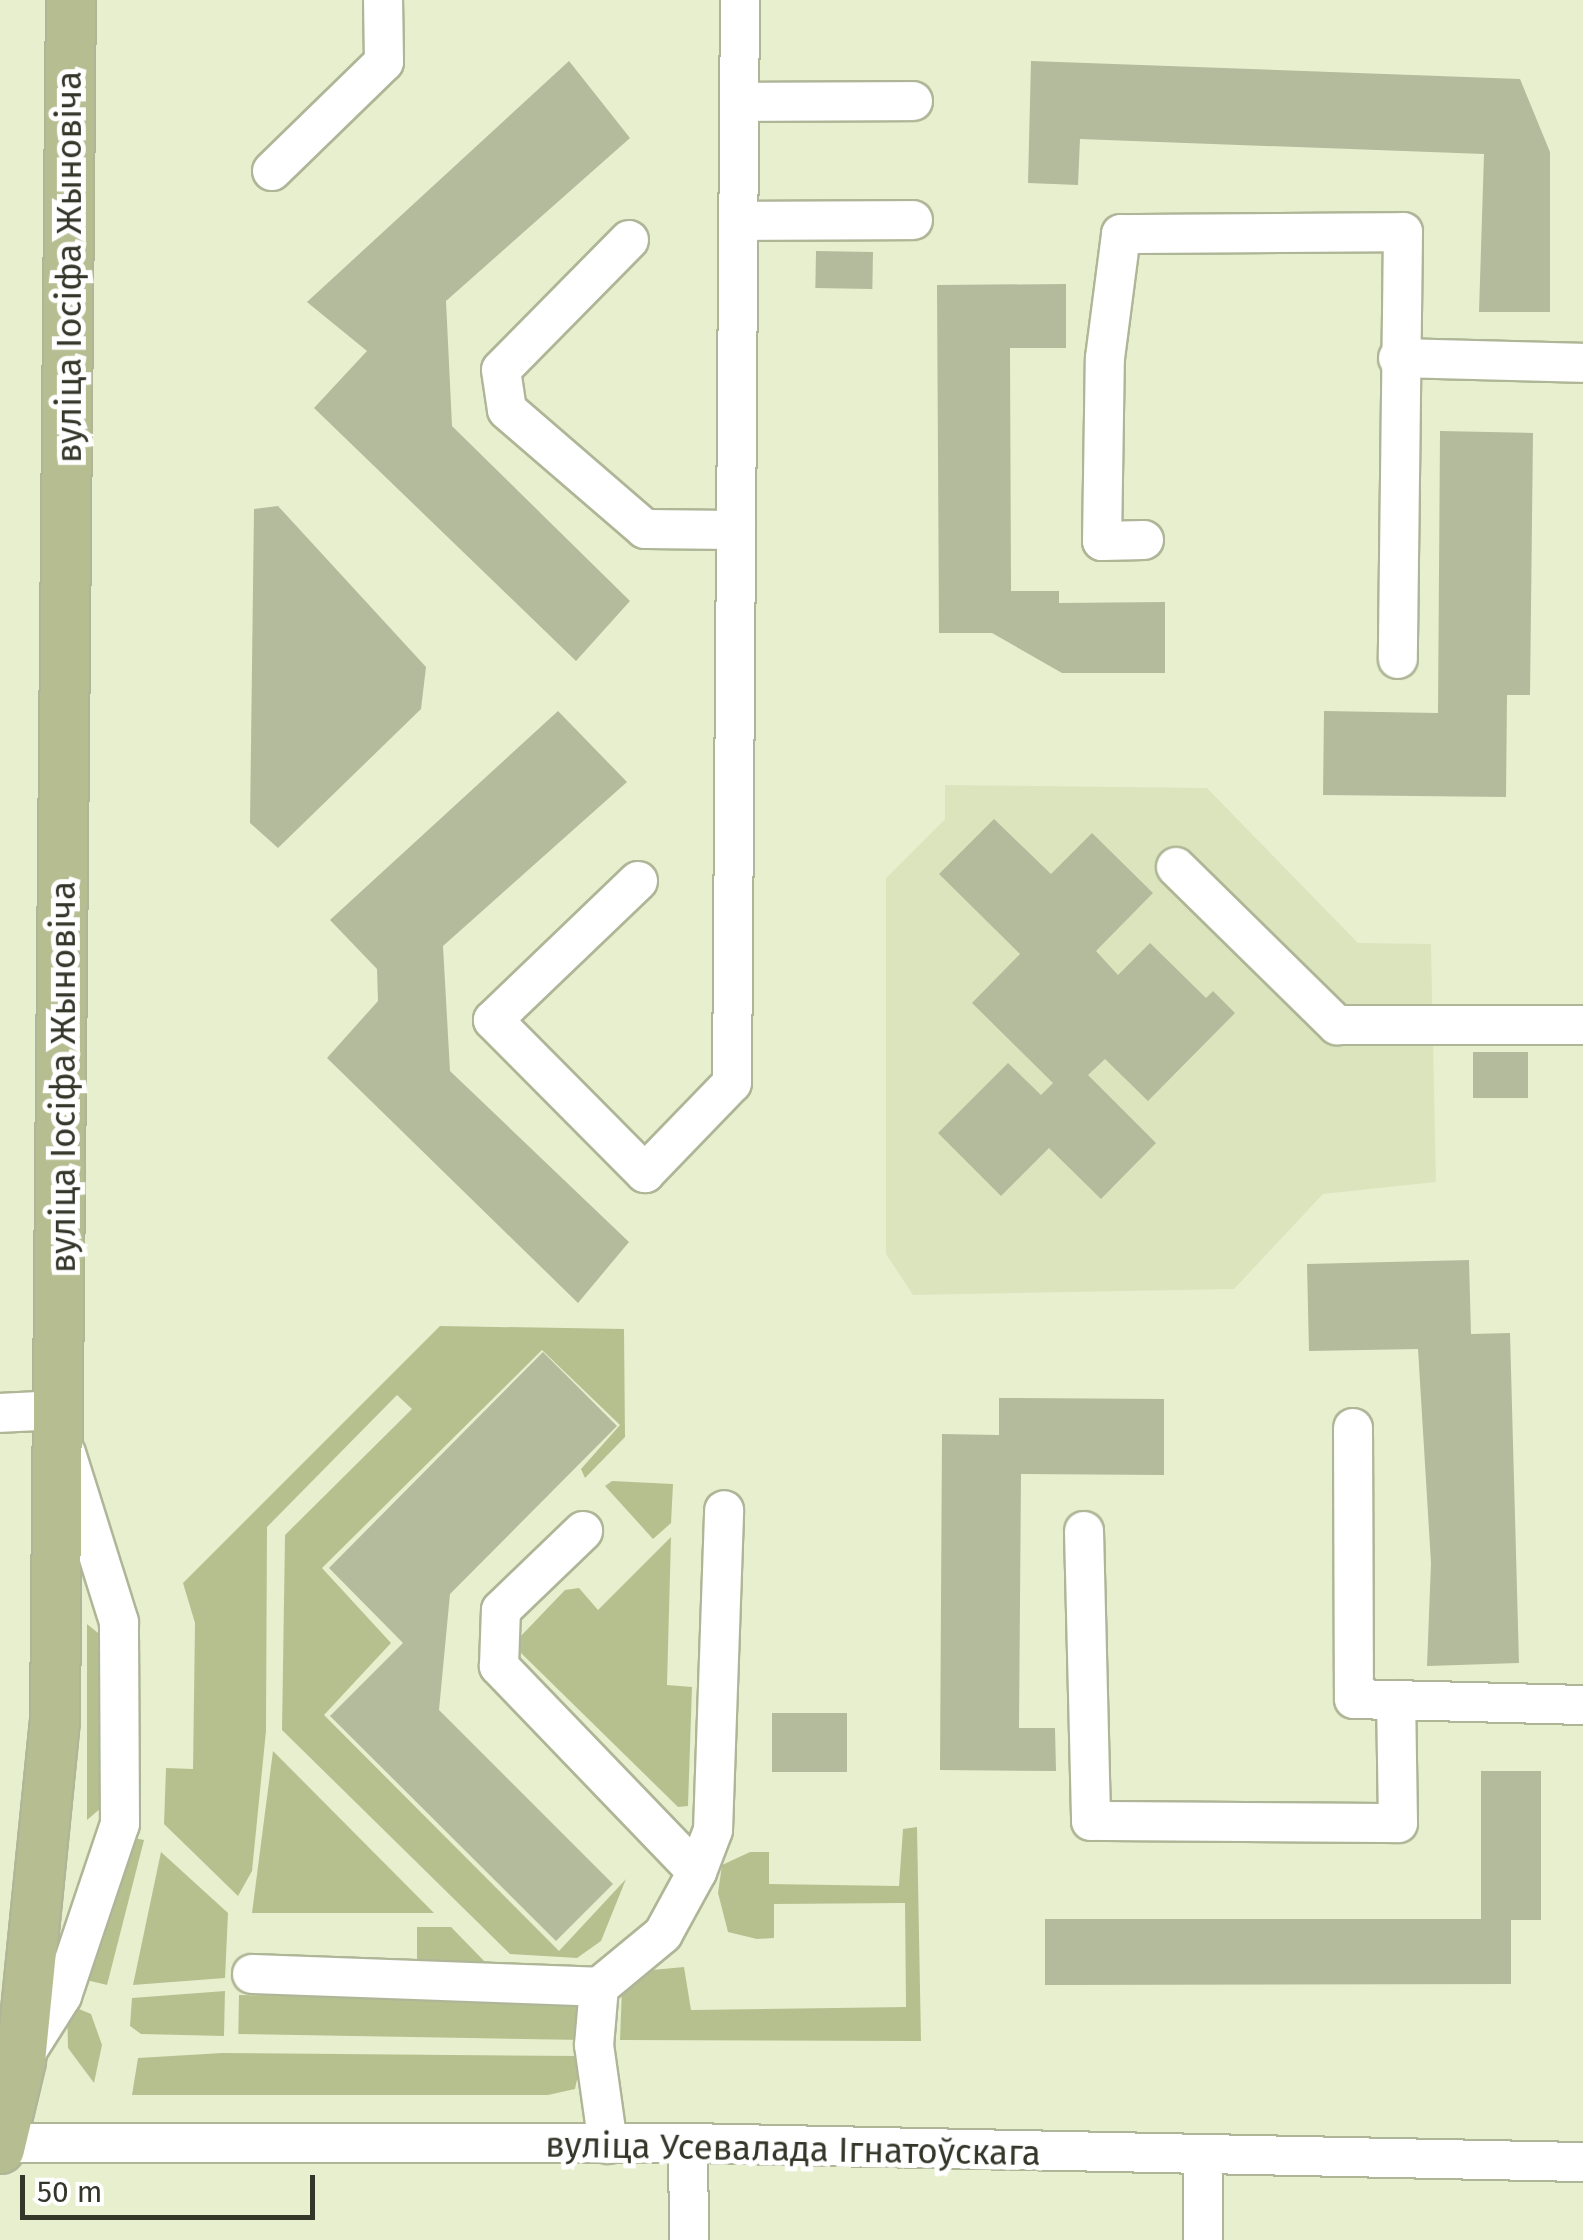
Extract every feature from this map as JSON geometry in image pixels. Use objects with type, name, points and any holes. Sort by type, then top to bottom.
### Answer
[{"type":"main road","name":"вуліца Іосіфа Жыновіча","points":[[1,2145],[21,2061],[54,1720],[61,1422],[71,0]]},
{"type":"street","points":[[272,171],[384,62],[383,0]]},
{"type":"street","points":[[638,882],[493,1020],[644,1172],[732,1083],[740,0]]},
{"type":"street","points":[[740,102],[913,101]]},
{"type":"street","points":[[739,221],[913,220]]},
{"type":"street","points":[[1144,540],[1102,540],[1104,358],[1121,234],[1403,232],[1398,358],[1398,659]]},
{"type":"street","points":[[629,240],[501,370],[508,410],[645,529],[736,530]]},
{"type":"street","points":[[1398,358],[1583,363]]},
{"type":"street","points":[[1176,866],[1337,1026],[1583,1025]]},
{"type":"street","points":[[0,1413],[61,1422],[119,1622],[120,1824],[62,1996],[21,2061]]},
{"type":"street","points":[[1353,1428],[1354,1699],[1583,1705]]},
{"type":"street","points":[[252,1974],[599,1986],[663,1934],[697,1872],[714,1830],[724,1510]]},
{"type":"street","points":[[1084,1530],[1092,1821],[1398,1823],[1396,1700]]},
{"type":"street","points":[[583,1531],[501,1610],[498,1666],[697,1872]]},
{"type":"street","points":[[599,1986],[594,2045],[608,2144]]},
{"type":"street","points":[[688,2144],[690,2240]]},
{"type":"street","name":"вуліца Усевалада Ігнатоўскага","points":[[1,2145],[688,2144],[1203,2159],[1583,2162]]},
{"type":"street","points":[[1203,2159],[1203,2240]]},
{"type":"shaded area","points":[[945,785],[1207,788],[1358,943],[1431,944],[1436,1182],[1323,1194],[1234,1289],[913,1295],[886,1254],[886,878],[945,819]]},
{"type":"shaded area","points":[[440,1326],[624,1329],[625,1437],[585,1478],[581,1469],[620,1425],[542,1350],[322,1568],[391,1643],[324,1715],[559,1951],[626,1879],[601,1941],[577,1958],[510,1954],[282,1730],[285,1535],[412,1409],[397,1395],[267,1527],[266,1731],[252,1871],[238,1896],[164,1824],[166,1768],[193,1769],[195,1623],[183,1583]]},
{"type":"shaded area","points":[[612,1481],[673,1484],[671,1523],[653,1539],[605,1486]]},
{"type":"shaded area","points":[[671,1537],[667,1685],[692,1687],[688,1806],[678,1807],[521,1653],[518,1639],[565,1590],[579,1588],[598,1610]]},
{"type":"shaded area","points":[[87,1624],[103,1637],[101,1808],[87,1820]]},
{"type":"shaded area","points":[[273,1751],[434,1913],[252,1913]]},
{"type":"shaded area","points":[[917,1827],[921,2041],[620,2040],[622,1988],[641,1971],[684,1967],[691,2010],[906,2007],[905,1903],[774,1904],[774,1938],[757,1939],[728,1932],[718,1893],[722,1865],[750,1852],[769,1852],[769,1884],[899,1886],[903,1829]]},
{"type":"shaded area","points":[[134,1838],[144,1840],[107,1985],[78,1978]]},
{"type":"shaded area","points":[[161,1852],[228,1913],[225,1978],[133,1985]]},
{"type":"shaded area","points":[[417,1927],[451,1927],[488,1965],[417,1960]]},
{"type":"shaded area","points":[[225,1991],[224,2036],[141,2034],[130,2026],[132,1998]]},
{"type":"shaded area","points":[[239,1995],[583,2001],[582,2040],[238,2034]]},
{"type":"shaded area","points":[[67,2004],[91,2014],[102,2045],[94,2083],[68,2048]]},
{"type":"shaded area","points":[[222,2053],[582,2056],[575,2089],[548,2095],[132,2095],[138,2058]]},
{"type":"building","points":[[569,61],[630,138],[446,301],[452,426],[630,601],[576,661],[314,408],[367,351],[307,302]]},
{"type":"building","points":[[1031,61],[1520,79],[1550,152],[1550,312],[1479,312],[1484,154],[1080,139],[1078,185],[1028,183]]},
{"type":"building","points":[[816,251],[873,252],[872,289],[815,288]]},
{"type":"building","points":[[1066,284],[1066,348],[1010,348],[1011,591],[1059,591],[1059,603],[1165,602],[1165,673],[1062,673],[992,633],[939,633],[937,285]]},
{"type":"building","points":[[1440,431],[1533,433],[1530,695],[1507,695],[1506,797],[1323,795],[1324,711],[1438,713]]},
{"type":"building","points":[[278,506],[426,667],[421,709],[278,848],[250,823],[254,509]]},
{"type":"building","points":[[558,711],[627,782],[443,946],[450,1071],[629,1242],[578,1303],[327,1058],[378,1001],[377,969],[330,920]]},
{"type":"building","points":[[994,819],[1051,874],[1092,833],[1153,893],[1096,951],[1118,975],[1150,943],[1206,998],[1213,991],[1235,1013],[1148,1101],[1105,1059],[1088,1075],[1156,1143],[1101,1199],[1049,1148],[1001,1196],[938,1133],[1008,1063],[1041,1095],[1053,1083],[972,1003],[1020,954],[939,874]]},
{"type":"building","points":[[1473,1052],[1528,1052],[1528,1098],[1473,1098]]},
{"type":"building","points":[[1469,1260],[1471,1334],[1510,1333],[1519,1663],[1427,1666],[1431,1563],[1418,1349],[1309,1351],[1307,1264]]},
{"type":"building","points":[[543,1352],[617,1426],[450,1594],[439,1710],[613,1884],[556,1941],[330,1716],[403,1643],[329,1568]]},
{"type":"building","points":[[999,1398],[1164,1399],[1164,1475],[1021,1474],[1019,1728],[1055,1728],[1056,1771],[940,1770],[942,1434],[999,1435]]},
{"type":"building","points":[[772,1713],[847,1713],[847,1772],[772,1772]]},
{"type":"building","points":[[1481,1771],[1541,1771],[1541,1920],[1511,1920],[1511,1984],[1045,1985],[1045,1919],[1481,1919]]}]
